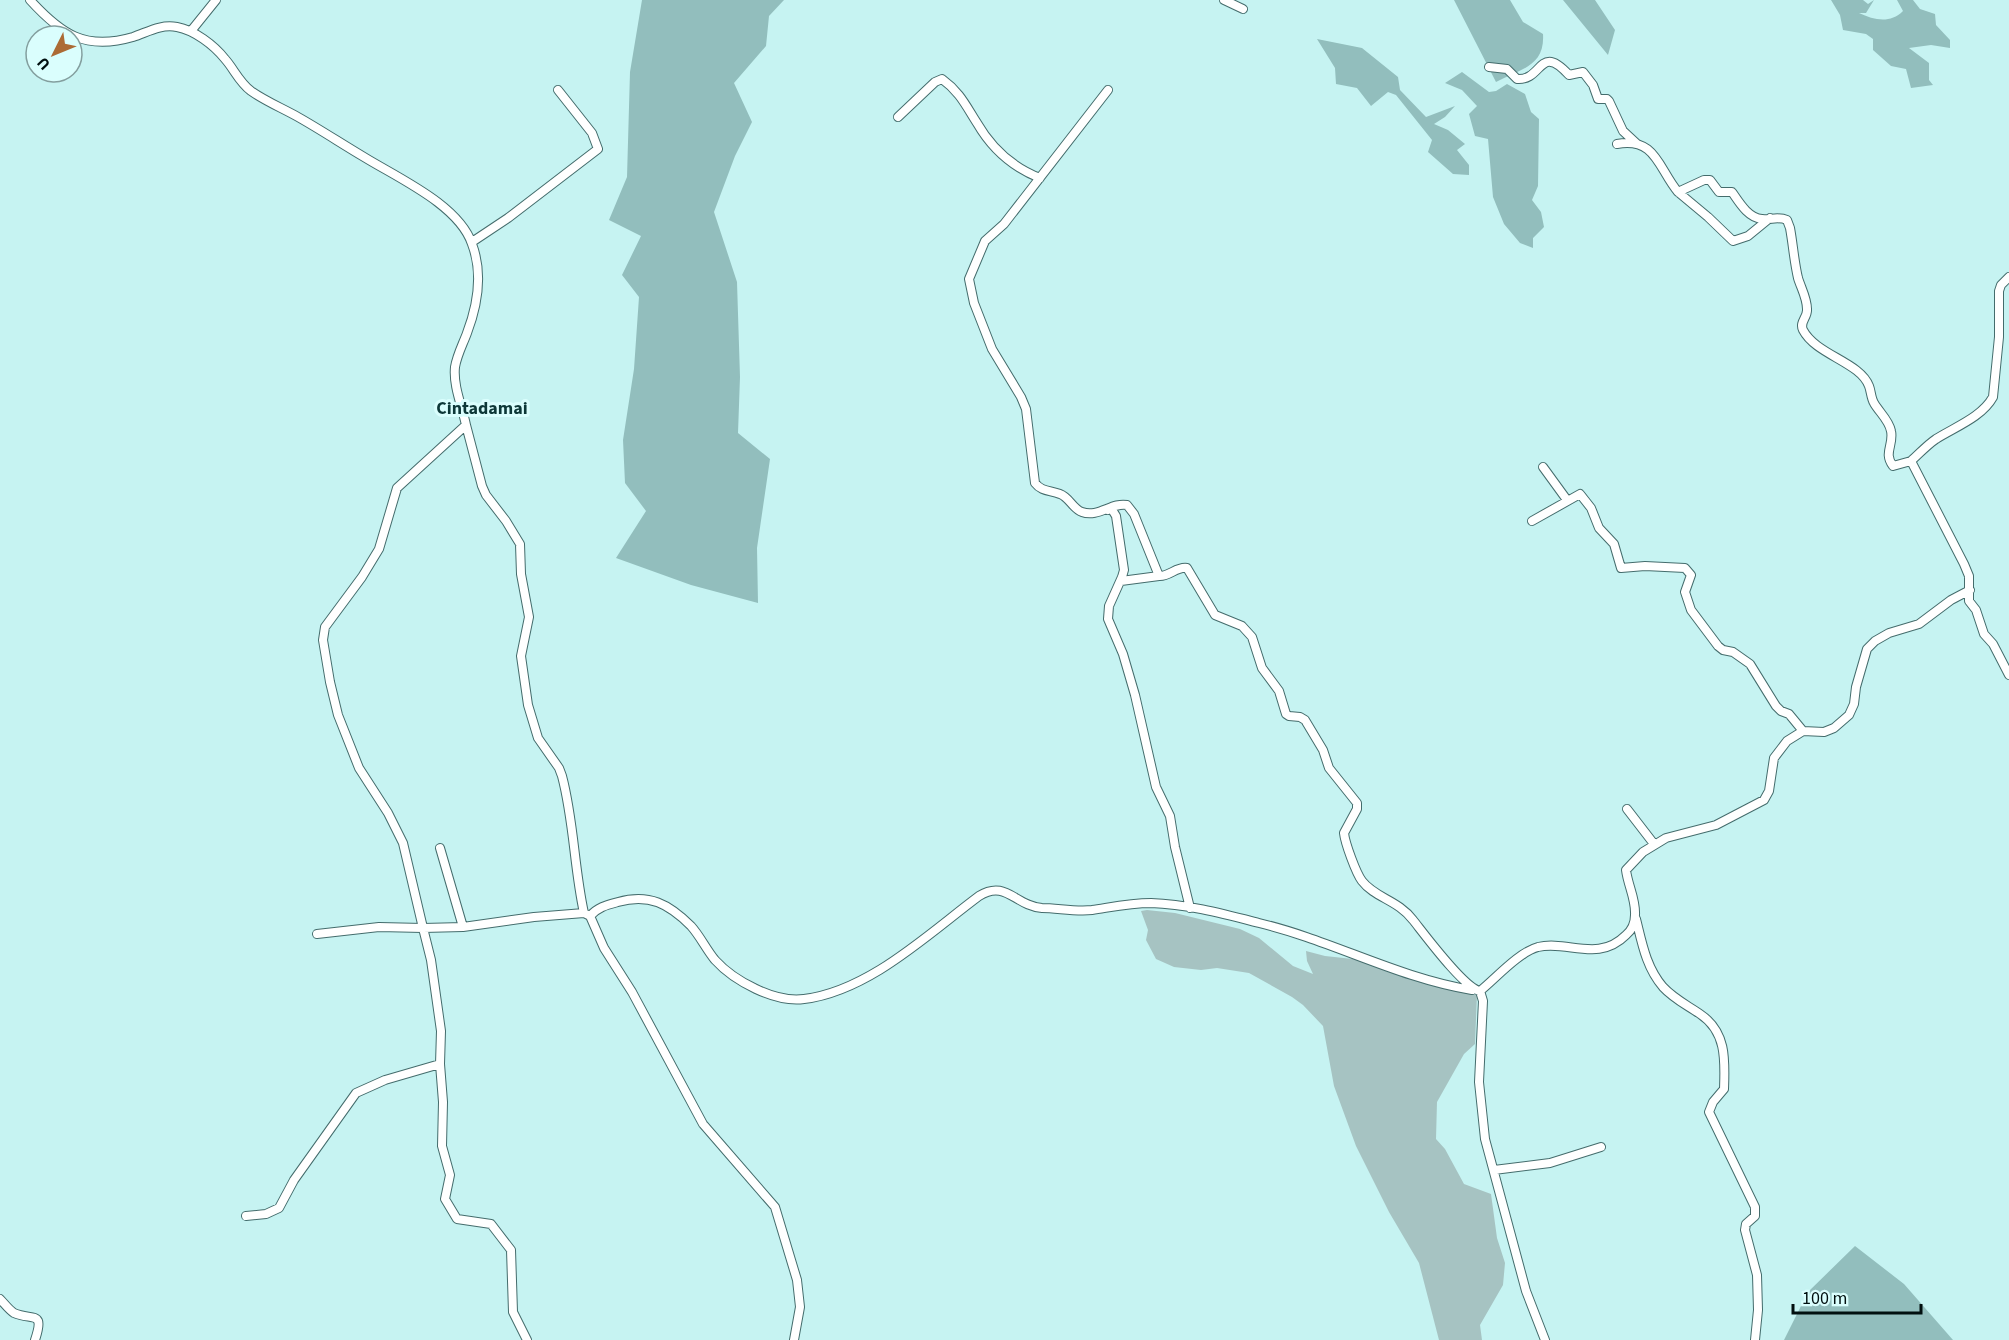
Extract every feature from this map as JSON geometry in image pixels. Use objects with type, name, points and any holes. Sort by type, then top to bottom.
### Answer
[{"type":"street","points":[[30,0],[47,20],[81,40],[112,41],[160,27],[175,26],[190,31],[225,59],[247,88],[433,200],[456,218],[471,242],[478,271],[475,312],[457,356],[456,385],[482,486],[520,544],[521,574],[529,617],[521,656],[528,705],[538,738],[559,768],[566,790],[577,879],[587,915],[604,948],[632,992],[702,1124],[775,1207],[797,1280],[800,1307],[794,1340]]},
{"type":"street","points":[[190,31],[216,0]]},
{"type":"street","points":[[1224,0],[1243,9]]},
{"type":"street","points":[[1489,67],[1507,69],[1518,79],[1523,80],[1550,61],[1555,61],[1569,75],[1583,72],[1593,85],[1598,99],[1609,101],[1623,131],[1637,144]]},
{"type":"street","points":[[898,117],[935,82],[942,79],[968,106],[985,135],[1004,158],[1040,178]]},
{"type":"street","points":[[471,242],[508,218],[598,149],[590,130],[558,90]]},
{"type":"street","points":[[1108,90],[999,230],[985,241],[969,279],[974,303],[992,349],[1026,409],[1035,483],[1042,490],[1063,496],[1080,511],[1098,513],[1123,504],[1131,507],[1160,576]]},
{"type":"street","points":[[1617,144],[1628,142],[1650,149],[1678,192],[1734,241],[1755,232],[1770,218]]},
{"type":"street","points":[[1678,192],[1704,180],[1710,180],[1719,192],[1732,192],[1738,203],[1760,219],[1785,218],[1790,228],[1798,276],[1808,311],[1802,329],[1819,347],[1861,373],[1869,384],[1874,403],[1891,431],[1887,452],[1889,462],[1893,466],[1911,461],[1934,440],[1981,411],[1993,397],[1999,337],[1999,291],[2001,285],[2009,277]]},
{"type":"street","points":[[466,425],[397,488],[386,530],[378,549],[362,577],[325,627],[323,640],[338,715],[359,768],[388,813],[403,843],[430,960],[441,1031],[442,1146],[450,1170],[445,1195],[446,1204],[457,1219],[491,1224],[511,1250],[513,1312],[526,1340]]},
{"type":"street","points":[[1911,461],[1969,576],[1969,601],[1976,610],[1983,634],[1992,644],[2009,675]]},
{"type":"street","points":[[1543,467],[1567,501]]},
{"type":"street","points":[[1532,520],[1577,494],[1582,495],[1591,508],[1599,528],[1614,544],[1619,566],[1622,569],[1646,566],[1686,569],[1691,577],[1685,588],[1685,594],[1691,610],[1702,622],[1709,635],[1720,648],[1733,652],[1750,664],[1776,706],[1781,711],[1790,714],[1803,731]]},
{"type":"street","points":[[1098,513],[1111,508],[1116,516],[1124,570],[1108,606],[1108,619],[1123,654],[1135,695],[1156,788],[1170,816],[1190,908]]},
{"type":"street","points":[[1121,581],[1163,577],[1181,568],[1187,568],[1215,615],[1242,626],[1252,637],[1261,664],[1279,691],[1286,714],[1305,720],[1323,750],[1329,768],[1357,803],[1357,809],[1344,833],[1359,879],[1371,891],[1390,900],[1404,911],[1477,991],[1483,1001],[1479,1082],[1485,1139],[1526,1291],[1545,1340]]},
{"type":"street","points":[[1477,991],[1525,952],[1550,945],[1574,950],[1603,949],[1620,941],[1632,930],[1635,918],[1635,906],[1626,870],[1634,860],[1654,844],[1677,834],[1716,825],[1764,800],[1769,791],[1774,758],[1787,741],[1803,731],[1824,732],[1839,724],[1849,715],[1854,704],[1856,687],[1867,649],[1875,640],[1919,624],[1970,590]]},
{"type":"street","points":[[1627,809],[1654,844]]},
{"type":"street","points":[[440,848],[463,927]]},
{"type":"street","points":[[317,934],[379,927],[463,927],[534,917],[587,915],[600,907],[640,897],[654,900],[691,927],[717,962],[760,992],[780,999],[803,1000],[859,982],[885,966],[979,896],[994,889],[1001,890],[1038,908],[1090,910],[1153,903],[1262,923],[1413,975],[1477,991]]},
{"type":"street","points":[[1635,918],[1644,954],[1653,973],[1681,1003],[1701,1014],[1714,1026],[1720,1037],[1724,1052],[1724,1089],[1713,1102],[1709,1112],[1755,1207],[1755,1216],[1746,1224],[1745,1230],[1757,1275],[1758,1310],[1755,1340]]},
{"type":"street","points":[[246,1216],[269,1214],[282,1204],[294,1180],[356,1093],[385,1080],[440,1064]]},
{"type":"street","points":[[1494,1170],[1550,1163],[1601,1147]]},
{"type":"street","points":[[0,1299],[15,1313],[29,1315],[38,1320],[35,1340]]},
{"type":"shaded area","points":[[1141,911],[1175,913],[1240,929],[1259,938],[1293,966],[1313,974],[1307,961],[1306,951],[1353,959],[1477,995],[1475,1044],[1464,1054],[1437,1102],[1436,1139],[1445,1149],[1464,1184],[1491,1194],[1497,1238],[1505,1263],[1503,1285],[1480,1325],[1482,1340],[1439,1340],[1419,1263],[1389,1212],[1356,1146],[1334,1086],[1323,1026],[1292,997],[1249,973],[1217,968],[1201,970],[1174,967],[1156,959],[1146,940],[1148,930]]},
{"type":"green space","points":[[642,0],[784,0],[769,16],[766,46],[734,83],[752,122],[735,156],[714,212],[737,282],[740,377],[738,433],[770,459],[757,548],[758,603],[691,585],[616,558],[646,511],[625,483],[623,440],[634,369],[639,297],[622,275],[641,236],[609,220],[627,177],[630,72]]},
{"type":"green space","points":[[1454,0],[1510,0],[1523,22],[1543,34],[1543,45],[1536,60],[1522,70],[1496,82]]},
{"type":"green space","points":[[1563,0],[1595,0],[1615,30],[1608,55]]},
{"type":"green space","points":[[1831,0],[1863,0],[1868,4],[1874,0],[1866,13],[1859,13],[1876,19],[1893,18],[1903,11],[1897,0],[1913,0],[1920,9],[1935,14],[1936,25],[1950,40],[1950,48],[1931,45],[1909,48],[1929,63],[1929,80],[1933,85],[1911,88],[1906,69],[1891,66],[1873,50],[1873,39],[1866,34],[1843,30],[1840,15]]},
{"type":"green space","points":[[1317,39],[1362,48],[1398,77],[1400,90],[1426,117],[1455,106],[1445,117],[1434,124],[1448,130],[1465,144],[1457,150],[1469,165],[1469,175],[1453,174],[1428,152],[1432,140],[1396,95],[1388,92],[1371,106],[1357,88],[1336,84],[1335,68]]},
{"type":"green space","points":[[1462,72],[1489,92],[1496,91],[1507,84],[1525,94],[1531,112],[1539,119],[1538,186],[1532,200],[1541,212],[1544,227],[1533,238],[1533,248],[1520,243],[1504,224],[1493,197],[1488,139],[1475,136],[1469,114],[1477,106],[1462,90],[1445,83]]},
{"type":"green space","points":[[1855,1246],[1904,1284],[1953,1340],[1784,1340],[1808,1292]]},
{"type":"district","name":"Cintadamai","points":[[482,408]]}]
